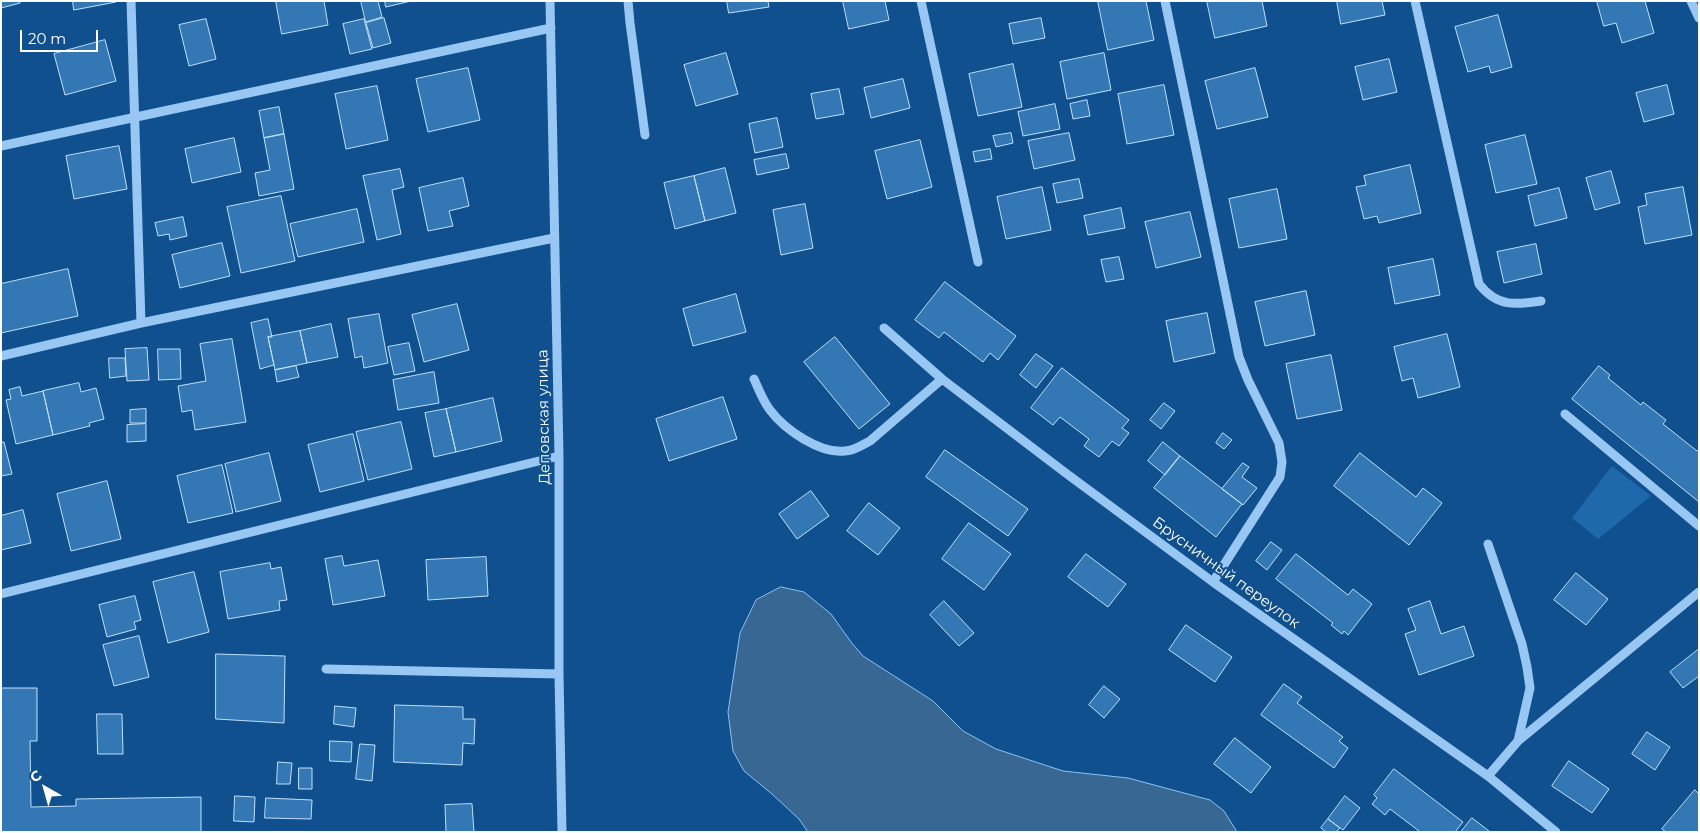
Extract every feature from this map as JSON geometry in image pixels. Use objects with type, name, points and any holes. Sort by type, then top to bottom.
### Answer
[{"type":"street","points":[[131,1],[140,323]]},
{"type":"street","name":"Деповская улица","points":[[550,1],[562,832]]},
{"type":"street","points":[[628,1],[646,135]]},
{"type":"street","points":[[921,1],[978,262]]},
{"type":"street","points":[[1165,1],[1239,357],[1248,380],[1279,443],[1282,462],[1280,478],[1213,582]]},
{"type":"street","points":[[1415,1],[1479,284],[1487,295],[1506,303],[1521,304],[1541,301]]},
{"type":"street","points":[[1691,1],[1699,18]]},
{"type":"street","points":[[1,146],[551,28]]},
{"type":"street","points":[[1,356],[140,323],[554,238]]},
{"type":"street","name":"Брусничный переулок","points":[[884,328],[942,379],[1213,582],[1488,776],[1556,832]]},
{"type":"street","points":[[754,379],[770,411],[791,430],[812,444],[829,451],[847,452],[870,441],[942,379]]},
{"type":"street","points":[[1565,414],[1699,526]]},
{"type":"street","points":[[1,594],[558,456]]},
{"type":"street","points":[[1488,544],[1522,644],[1527,667],[1530,688],[1518,741]]},
{"type":"street","points":[[1488,776],[1518,741],[1699,592]]},
{"type":"street","points":[[326,670],[559,674]]},
{"type":"shaded area","points":[[1612,466],[1651,496],[1598,539],[1572,518]]},
{"type":"shaded area","points":[[781,587],[804,592],[831,614],[863,656],[933,701],[963,731],[996,749],[1063,771],[1128,778],[1210,800],[1224,811],[1237,832],[808,832],[799,819],[744,771],[733,751],[728,712],[740,633],[756,600]]},
{"type":"building","points":[[1,1],[20,1],[20,3],[1,8]]},
{"type":"building","points":[[73,1],[116,1],[116,2],[74,10]]},
{"type":"building","points":[[276,1],[324,1],[328,25],[282,34]]},
{"type":"building","points":[[361,1],[378,1],[382,17],[366,22]]},
{"type":"building","points":[[385,1],[411,1],[386,7]]},
{"type":"building","points":[[727,1],[768,1],[769,7],[729,13]]},
{"type":"building","points":[[843,1],[885,1],[889,20],[849,29]]},
{"type":"building","points":[[1098,1],[1146,1],[1154,40],[1108,50]]},
{"type":"building","points":[[1207,1],[1262,1],[1267,26],[1215,38]]},
{"type":"building","points":[[1337,1],[1382,1],[1385,15],[1341,24]]},
{"type":"building","points":[[1597,1],[1645,1],[1654,33],[1622,43],[1616,23],[1604,26]]},
{"type":"building","points":[[1498,15],[1512,67],[1491,73],[1489,66],[1468,72],[1455,27]]},
{"type":"building","points":[[384,18],[391,43],[373,48],[366,23]]},
{"type":"building","points":[[1041,18],[1045,38],[1013,44],[1009,24]]},
{"type":"building","points":[[206,19],[216,59],[189,66],[179,25]]},
{"type":"building","points":[[364,19],[372,49],[350,54],[343,24]]},
{"type":"building","points":[[105,40],[116,81],[65,95],[54,54]]},
{"type":"building","points":[[726,53],[738,94],[696,106],[684,65]]},
{"type":"building","points":[[1104,53],[1111,90],[1067,99],[1060,62]]},
{"type":"building","points":[[1389,59],[1397,92],[1363,100],[1355,67]]},
{"type":"building","points":[[1013,64],[1022,107],[978,116],[969,74]]},
{"type":"building","points":[[468,68],[480,120],[428,132],[416,79]]},
{"type":"building","points":[[1255,68],[1268,117],[1217,129],[1205,81]]},
{"type":"building","points":[[903,79],[910,108],[871,118],[864,88]]},
{"type":"building","points":[[1164,85],[1174,135],[1127,144],[1118,94]]},
{"type":"building","points":[[1667,85],[1674,114],[1644,122],[1636,93]]},
{"type":"building","points":[[377,86],[388,140],[346,149],[335,94]]},
{"type":"building","points":[[839,89],[844,114],[816,119],[811,94]]},
{"type":"building","points":[[1087,100],[1090,116],[1073,119],[1070,104]]},
{"type":"building","points":[[1055,104],[1060,129],[1023,136],[1018,112]]},
{"type":"building","points":[[279,107],[284,134],[264,138],[259,111]]},
{"type":"building","points":[[777,118],[783,147],[755,153],[749,124]]},
{"type":"building","points":[[1011,133],[1013,143],[996,147],[993,136]]},
{"type":"building","points":[[1069,133],[1075,160],[1034,169],[1028,141]]},
{"type":"building","points":[[284,134],[294,189],[259,196],[255,173],[270,170],[264,138]]},
{"type":"building","points":[[1525,135],[1537,184],[1496,193],[1485,145]]},
{"type":"building","points":[[234,138],[241,172],[192,183],[185,149]]},
{"type":"building","points":[[920,140],[932,187],[887,199],[875,151]]},
{"type":"building","points":[[119,146],[127,189],[74,199],[66,156]]},
{"type":"building","points":[[990,149],[992,159],[975,162],[973,152]]},
{"type":"building","points":[[786,154],[789,168],[757,175],[754,160]]},
{"type":"building","points":[[1410,165],[1421,213],[1379,223],[1377,216],[1364,219],[1356,187],[1366,185],[1364,176]]},
{"type":"building","points":[[725,168],[736,213],[705,221],[694,176]]},
{"type":"building","points":[[400,169],[404,187],[392,190],[401,234],[377,240],[363,176]]},
{"type":"building","points":[[1611,171],[1620,203],[1595,210],[1586,178]]},
{"type":"building","points":[[694,176],[705,221],[675,229],[664,183]]},
{"type":"building","points":[[463,178],[469,206],[449,211],[453,226],[428,231],[419,188]]},
{"type":"building","points":[[1079,179],[1083,198],[1057,203],[1053,184]]},
{"type":"building","points":[[1042,187],[1051,230],[1006,239],[997,197]]},
{"type":"building","points":[[1683,187],[1692,235],[1645,244],[1638,207],[1647,205],[1645,194]]},
{"type":"building","points":[[1559,188],[1567,218],[1535,226],[1528,196]]},
{"type":"building","points":[[1277,189],[1287,239],[1239,248],[1229,199]]},
{"type":"building","points":[[281,196],[295,261],[241,273],[227,207]]},
{"type":"building","points":[[805,204],[813,248],[781,255],[773,210]]},
{"type":"building","points":[[1121,208],[1125,228],[1088,235],[1084,216]]},
{"type":"building","points":[[357,209],[364,242],[298,257],[290,224]]},
{"type":"building","points":[[1190,212],[1201,257],[1156,268],[1145,222]]},
{"type":"building","points":[[183,217],[187,236],[170,240],[169,234],[158,236],[155,223]]},
{"type":"building","points":[[222,243],[230,276],[180,288],[172,255]]},
{"type":"building","points":[[1536,244],[1542,274],[1504,283],[1497,252]]},
{"type":"building","points":[[1119,257],[1124,279],[1106,282],[1101,260]]},
{"type":"building","points":[[1433,259],[1440,295],[1395,304],[1388,268]]},
{"type":"building","points":[[68,269],[78,316],[1,333],[1,284]]},
{"type":"building","points":[[945,282],[1016,336],[998,360],[990,353],[983,362],[944,332],[939,338],[915,320]]},
{"type":"building","points":[[1306,291],[1315,335],[1265,346],[1255,302]]},
{"type":"building","points":[[736,294],[746,332],[693,346],[683,309]]},
{"type":"building","points":[[457,304],[469,350],[424,362],[412,315]]},
{"type":"building","points":[[1207,313],[1215,353],[1174,362],[1166,321]]},
{"type":"building","points":[[379,314],[388,363],[364,368],[362,356],[355,358],[348,319]]},
{"type":"building","points":[[268,319],[272,337],[268,337],[274,365],[260,369],[251,323]]},
{"type":"building","points":[[331,324],[338,357],[307,363],[300,331]]},
{"type":"building","points":[[300,331],[307,363],[275,370],[268,337]]},
{"type":"building","points":[[1447,334],[1460,387],[1418,398],[1413,378],[1402,381],[1394,347]]},
{"type":"building","points":[[835,337],[890,404],[859,429],[804,362]]},
{"type":"building","points":[[232,339],[246,422],[195,430],[192,410],[182,412],[178,386],[206,381],[200,344]]},
{"type":"building","points":[[409,343],[415,371],[394,375],[388,347]]},
{"type":"building","points":[[147,348],[149,380],[127,381],[125,349]]},
{"type":"building","points":[[158,349],[180,349],[181,379],[159,380]]},
{"type":"building","points":[[1036,354],[1053,366],[1036,388],[1020,375]]},
{"type":"building","points":[[1331,355],[1342,410],[1297,419],[1286,364]]},
{"type":"building","points":[[109,358],[125,358],[126,376],[110,378]]},
{"type":"building","points":[[296,366],[299,377],[277,382],[275,370]]},
{"type":"building","points":[[1599,366],[1610,375],[1608,378],[1641,405],[1643,402],[1666,420],[1663,424],[1697,451],[1699,449],[1699,502],[1572,399]]},
{"type":"building","points":[[1062,368],[1129,420],[1122,428],[1129,433],[1119,446],[1112,441],[1099,457],[1084,446],[1089,439],[1060,417],[1053,425],[1031,408]]},
{"type":"building","points":[[434,372],[439,403],[398,410],[393,380]]},
{"type":"building","points":[[79,383],[81,392],[96,388],[104,419],[89,423],[90,426],[53,435],[43,391]]},
{"type":"building","points":[[20,387],[22,396],[43,391],[53,435],[16,444],[6,400],[11,399],[9,390]]},
{"type":"building","points":[[723,397],[737,439],[669,461],[656,419]]},
{"type":"building","points":[[493,398],[502,441],[456,452],[446,409]]},
{"type":"building","points":[[1164,403],[1175,411],[1161,429],[1150,420]]},
{"type":"building","points":[[146,409],[146,423],[130,423],[130,410]]},
{"type":"building","points":[[446,409],[456,452],[434,457],[425,413]]},
{"type":"building","points":[[401,422],[412,469],[368,480],[356,432]]},
{"type":"building","points":[[146,424],[146,441],[127,442],[127,425]]},
{"type":"building","points":[[1223,433],[1232,440],[1224,449],[1216,443]]},
{"type":"building","points":[[353,434],[364,481],[320,492],[308,445]]},
{"type":"building","points":[[1,442],[4,442],[12,474],[1,476]]},
{"type":"building","points":[[1163,442],[1180,456],[1165,475],[1148,461]]},
{"type":"building","points":[[945,450],[1028,509],[1008,536],[926,477]]},
{"type":"building","points":[[269,453],[281,501],[236,512],[225,464]]},
{"type":"building","points":[[1360,453],[1416,497],[1423,488],[1442,503],[1409,545],[1334,486]]},
{"type":"building","points":[[1180,456],[1242,504],[1216,537],[1154,488]]},
{"type":"building","points":[[1243,463],[1249,467],[1242,477],[1257,488],[1243,505],[1222,489]]},
{"type":"building","points":[[222,465],[233,513],[188,523],[177,476]]},
{"type":"building","points":[[107,481],[121,539],[71,551],[57,494]]},
{"type":"building","points":[[811,491],[829,516],[797,539],[779,514]]},
{"type":"building","points":[[869,503],[900,528],[878,555],[847,531]]},
{"type":"building","points":[[23,510],[31,543],[1,550],[1,516]]},
{"type":"building","points":[[969,523],[1011,554],[984,590],[942,559]]},
{"type":"building","points":[[1271,542],[1282,550],[1267,570],[1256,561]]},
{"type":"building","points":[[1086,554],[1126,584],[1108,607],[1068,577]]},
{"type":"building","points":[[1296,554],[1348,595],[1353,589],[1372,604],[1348,635],[1344,631],[1342,634],[1331,625],[1333,623],[1276,579]]},
{"type":"building","points":[[342,556],[344,566],[378,560],[385,596],[333,605],[325,559]]},
{"type":"building","points":[[486,557],[488,596],[428,600],[426,560]]},
{"type":"building","points":[[270,563],[271,569],[281,567],[287,600],[279,601],[280,610],[228,619],[220,572]]},
{"type":"building","points":[[194,572],[209,632],[168,643],[153,582]]},
{"type":"building","points":[[1576,573],[1608,599],[1586,625],[1554,600]]},
{"type":"building","points":[[135,596],[141,620],[134,622],[136,629],[107,637],[99,605]]},
{"type":"building","points":[[944,601],[974,633],[959,646],[930,615]]},
{"type":"building","points":[[1430,601],[1441,634],[1464,626],[1474,656],[1419,675],[1405,634],[1416,630],[1408,609]]},
{"type":"building","points":[[1186,625],[1232,657],[1215,682],[1169,650]]},
{"type":"building","points":[[139,636],[149,677],[114,686],[103,645]]},
{"type":"building","points":[[1699,649],[1699,676],[1683,688],[1670,672]]},
{"type":"building","points":[[216,654],[285,656],[284,723],[216,719]]},
{"type":"building","points":[[1284,684],[1302,697],[1297,703],[1343,737],[1339,741],[1348,748],[1334,768],[1261,715]]},
{"type":"building","points":[[1104,686],[1120,699],[1104,718],[1089,705]]},
{"type":"building","points":[[1,688],[37,688],[37,741],[30,741],[31,807],[76,806],[76,799],[201,797],[201,832],[1,832]]},
{"type":"building","points":[[395,705],[463,707],[463,719],[475,719],[474,744],[463,743],[462,765],[394,762]]},
{"type":"building","points":[[335,706],[356,708],[354,727],[334,724]]},
{"type":"building","points":[[97,714],[122,714],[123,754],[98,754]]},
{"type":"building","points":[[1647,732],[1670,747],[1655,770],[1632,754]]},
{"type":"building","points":[[1235,738],[1271,767],[1251,793],[1214,764]]},
{"type":"building","points":[[330,741],[352,742],[351,762],[330,761]]},
{"type":"building","points":[[360,744],[375,745],[372,781],[356,779]]},
{"type":"building","points":[[1569,761],[1609,789],[1592,813],[1552,786]]},
{"type":"building","points":[[278,762],[292,763],[290,784],[277,784]]},
{"type":"building","points":[[299,768],[312,768],[312,789],[299,789]]},
{"type":"building","points":[[1394,769],[1463,822],[1455,832],[1418,832],[1390,809],[1385,815],[1372,804],[1377,798],[1374,795]]},
{"type":"building","points":[[1695,790],[1699,794],[1699,832],[1666,832],[1662,829]]},
{"type":"building","points":[[235,796],[255,797],[254,822],[234,821]]},
{"type":"building","points":[[1345,796],[1360,808],[1343,830],[1328,819]]},
{"type":"building","points":[[266,798],[312,800],[311,819],[265,818]]},
{"type":"building","points":[[472,804],[474,832],[446,832],[445,805]]},
{"type":"building","points":[[1472,818],[1489,831],[1461,832]]},
{"type":"building","points":[[1328,819],[1340,828],[1336,832],[1326,832],[1321,828]]}]
